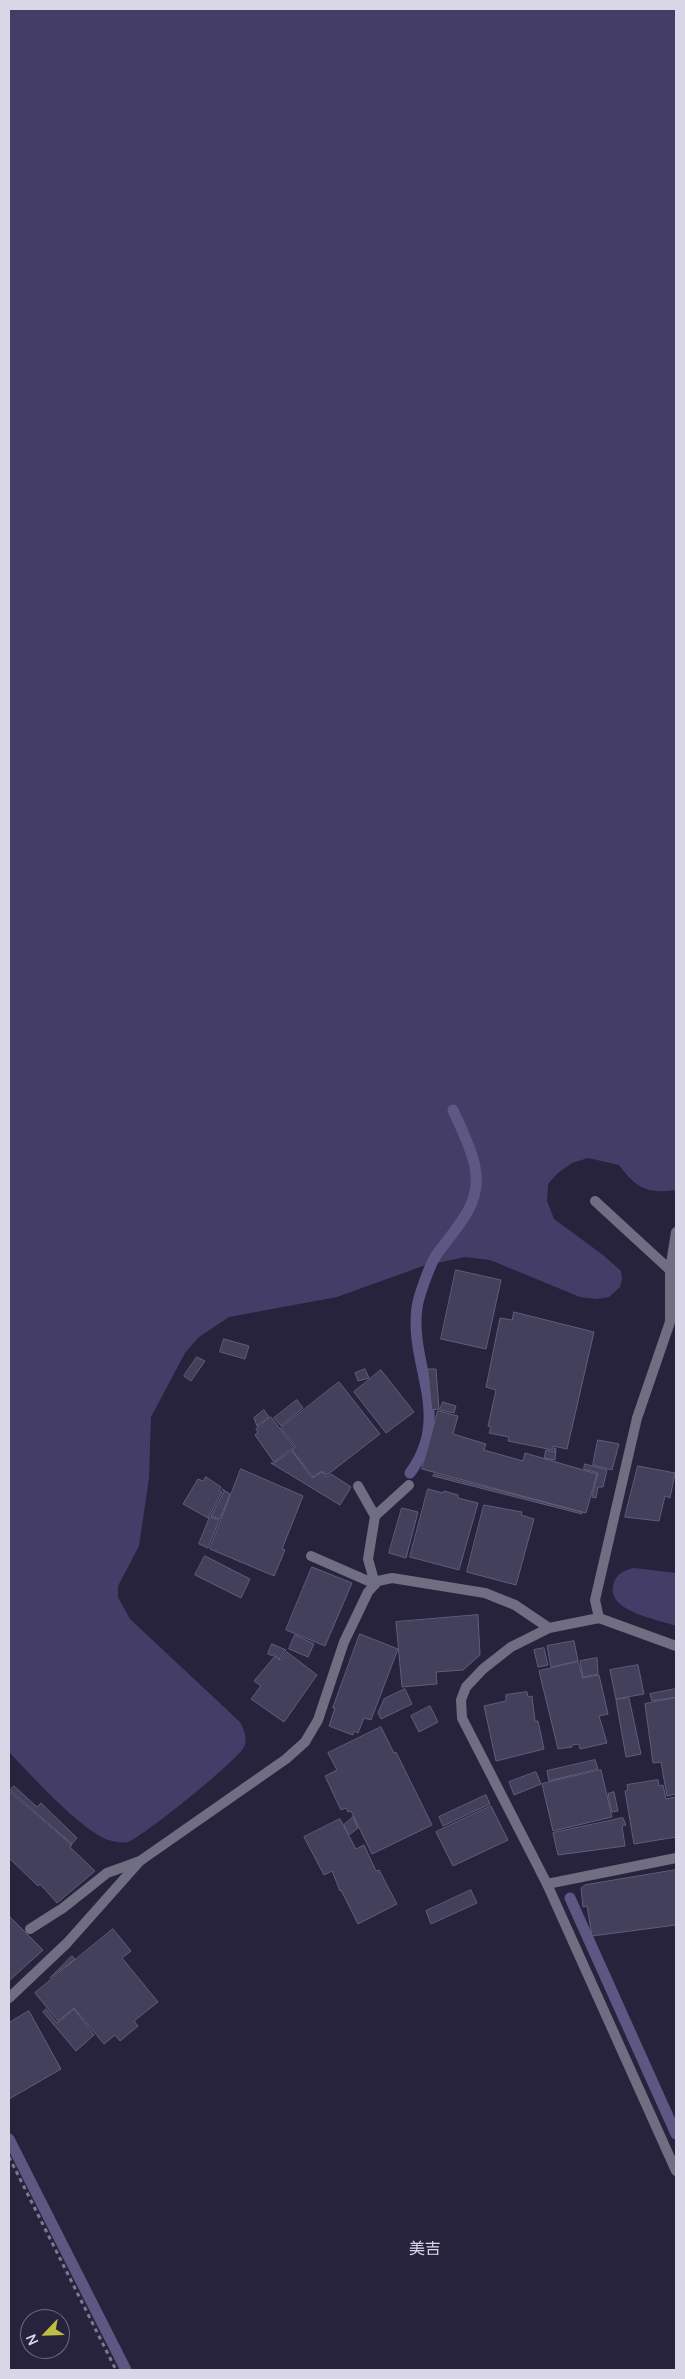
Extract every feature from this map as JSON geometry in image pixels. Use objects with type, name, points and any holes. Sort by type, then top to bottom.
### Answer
[{"type":"street","points":[[595,1201],[670,1270]]},
{"type":"street","points":[[599,1618],[595,1600],[637,1418],[670,1322],[670,1270],[676,1232]]},
{"type":"street","points":[[375,1584],[368,1559],[375,1516],[409,1485]]},
{"type":"street","points":[[358,1486],[375,1516]]},
{"type":"street","points":[[311,1556],[375,1584]]},
{"type":"street","points":[[9,1998],[67,1943],[140,1862],[286,1759],[305,1742],[318,1720],[344,1642],[368,1592],[378,1581],[392,1578],[485,1594],[515,1605],[549,1628]]},
{"type":"street","points":[[676,1646],[599,1618],[549,1628],[511,1647],[497,1658],[466,1687],[461,1700],[462,1718],[547,1884],[676,2171]]},
{"type":"street","points":[[547,1884],[676,1858]]},
{"type":"street","points":[[30,1929],[63,1908],[107,1872],[140,1862]]},
{"type":"path","points":[[9,2157],[116,2370]]},
{"type":"shaded area","points":[[9,9],[676,9],[676,1190],[657,1191],[643,1188],[631,1179],[619,1165],[588,1158],[572,1163],[558,1173],[548,1184],[547,1201],[554,1219],[603,1255],[621,1271],[620,1287],[609,1297],[597,1299],[580,1297],[490,1260],[465,1257],[423,1266],[337,1297],[229,1317],[199,1337],[185,1353],[151,1417],[149,1478],[139,1546],[118,1586],[118,1597],[130,1619],[240,1722],[246,1741],[238,1755],[190,1797],[139,1836],[123,1843],[101,1837],[88,1828],[58,1803],[9,1752]]},
{"type":"shaded area","points":[[634,1568],[676,1573],[676,1626],[636,1613],[618,1602],[614,1595],[614,1582],[620,1573]]},
{"type":"building","points":[[456,1270],[501,1280],[486,1349],[441,1339]]},
{"type":"building","points":[[514,1312],[594,1332],[567,1449],[553,1446],[553,1450],[508,1441],[509,1437],[489,1433],[491,1427],[488,1426],[496,1390],[486,1387],[500,1318],[512,1320]]},
{"type":"building","points":[[224,1339],[249,1346],[245,1359],[220,1352]]},
{"type":"building","points":[[197,1357],[205,1361],[191,1381],[184,1376]]},
{"type":"building","points":[[365,1369],[369,1378],[358,1381],[355,1373]]},
{"type":"building","points":[[428,1369],[436,1369],[439,1409],[432,1410]]},
{"type":"building","points":[[381,1370],[414,1412],[386,1433],[354,1392]]},
{"type":"building","points":[[339,1382],[380,1434],[327,1475],[322,1471],[313,1477],[292,1450],[296,1447],[281,1428]]},
{"type":"building","points":[[297,1400],[303,1408],[281,1426],[274,1418]]},
{"type":"building","points":[[443,1402],[456,1406],[454,1413],[440,1410]]},
{"type":"building","points":[[264,1410],[269,1417],[257,1426],[254,1418]]},
{"type":"building","points":[[438,1411],[458,1416],[453,1434],[486,1444],[484,1450],[523,1461],[525,1453],[597,1474],[586,1513],[422,1469]]},
{"type":"building","points":[[271,1417],[294,1447],[274,1462],[255,1435],[258,1432],[256,1429]]},
{"type":"building","points":[[598,1440],[619,1444],[612,1470],[593,1465]]},
{"type":"building","points":[[555,1448],[555,1460],[544,1458],[546,1450],[554,1452]]},
{"type":"building","points":[[292,1451],[312,1478],[322,1472],[327,1477],[331,1474],[351,1487],[340,1505],[271,1463]]},
{"type":"building","points":[[585,1464],[607,1470],[603,1487],[598,1487],[596,1498],[592,1497],[598,1473],[584,1469]]},
{"type":"building","points":[[638,1466],[675,1473],[670,1498],[665,1496],[659,1521],[625,1517]]},
{"type":"building","points":[[241,1469],[303,1496],[282,1549],[285,1550],[274,1576],[210,1549]]},
{"type":"building","points":[[434,1474],[582,1512],[582,1514],[433,1476]]},
{"type":"building","points":[[206,1477],[221,1487],[219,1490],[222,1492],[208,1518],[183,1504],[198,1479],[203,1481]]},
{"type":"building","points":[[222,1489],[230,1494],[220,1519],[211,1516],[224,1492]]},
{"type":"building","points":[[428,1489],[443,1493],[444,1491],[458,1495],[458,1498],[478,1503],[459,1570],[410,1557]]},
{"type":"building","points":[[484,1505],[522,1512],[521,1515],[534,1519],[516,1585],[467,1572]]},
{"type":"building","points":[[402,1508],[418,1512],[406,1558],[389,1553]]},
{"type":"building","points":[[210,1517],[219,1520],[208,1548],[199,1544]]},
{"type":"building","points":[[205,1556],[250,1579],[241,1598],[195,1575]]},
{"type":"building","points":[[312,1567],[352,1583],[325,1646],[286,1630]]},
{"type":"building","points":[[478,1615],[480,1655],[463,1670],[436,1672],[437,1684],[402,1687],[396,1622]]},
{"type":"building","points":[[360,1634],[398,1649],[371,1720],[364,1718],[358,1733],[354,1731],[353,1735],[329,1726],[335,1708],[333,1708]]},
{"type":"building","points":[[295,1635],[314,1644],[308,1657],[289,1649]]},
{"type":"building","points":[[574,1641],[578,1661],[551,1667],[547,1646]]},
{"type":"building","points":[[272,1644],[286,1650],[279,1659],[275,1654],[273,1656],[268,1654]]},
{"type":"building","points":[[544,1648],[548,1665],[538,1667],[534,1650]]},
{"type":"building","points":[[287,1652],[317,1675],[284,1722],[251,1699],[261,1686],[254,1681],[275,1656],[280,1660]]},
{"type":"building","points":[[597,1658],[598,1674],[583,1677],[580,1661]]},
{"type":"building","points":[[578,1662],[583,1678],[599,1675],[608,1714],[599,1716],[607,1743],[580,1749],[579,1744],[558,1749],[539,1671]]},
{"type":"building","points":[[638,1665],[644,1694],[616,1699],[610,1670]]},
{"type":"building","points":[[405,1689],[412,1704],[381,1719],[378,1713],[384,1699]]},
{"type":"building","points":[[676,1689],[676,1697],[652,1701],[650,1694]]},
{"type":"building","points":[[527,1692],[528,1697],[532,1696],[535,1721],[538,1721],[544,1749],[496,1761],[484,1706],[506,1701],[506,1695]]},
{"type":"building","points":[[629,1698],[641,1754],[626,1757],[616,1700]]},
{"type":"building","points":[[676,1698],[676,1794],[667,1796],[661,1762],[653,1763],[645,1704]]},
{"type":"building","points":[[430,1706],[438,1722],[419,1732],[411,1716]]},
{"type":"building","points":[[381,1727],[394,1753],[396,1752],[432,1825],[372,1854],[351,1811],[348,1812],[346,1808],[341,1810],[325,1776],[337,1770],[328,1753]]},
{"type":"building","points":[[595,1760],[598,1769],[549,1781],[547,1771]]},
{"type":"building","points":[[601,1770],[612,1817],[553,1831],[542,1784]]},
{"type":"building","points":[[536,1772],[541,1784],[514,1795],[509,1782]]},
{"type":"building","points":[[658,1780],[659,1786],[663,1785],[666,1799],[676,1797],[676,1837],[634,1844],[625,1791],[628,1790],[627,1785]]},
{"type":"building","points":[[14,1786],[37,1807],[41,1803],[77,1838],[72,1844],[10,1790]]},
{"type":"building","points":[[9,1791],[72,1845],[70,1847],[95,1871],[57,1903],[40,1884],[38,1886],[9,1858]]},
{"type":"building","points":[[614,1792],[618,1811],[612,1812],[608,1794]]},
{"type":"building","points":[[486,1795],[490,1804],[443,1826],[439,1817]]},
{"type":"building","points":[[491,1806],[508,1840],[453,1866],[436,1832]]},
{"type":"building","points":[[353,1817],[358,1828],[349,1835],[344,1825]]},
{"type":"building","points":[[623,1818],[626,1825],[622,1826],[625,1846],[558,1855],[553,1833]]},
{"type":"building","points":[[340,1819],[356,1849],[364,1845],[376,1871],[379,1870],[397,1904],[358,1924],[340,1891],[332,1871],[324,1875],[304,1837]]},
{"type":"building","points":[[676,1870],[676,1925],[592,1936],[587,1906],[583,1907],[581,1888],[585,1885]]},
{"type":"building","points":[[471,1890],[477,1903],[431,1924],[426,1911]]},
{"type":"building","points":[[9,1916],[43,1950],[9,1981]]},
{"type":"building","points":[[113,1929],[131,1951],[122,1958],[158,2002],[134,2021],[138,2026],[120,2041],[115,2035],[104,2044],[74,2008],[58,2021],[35,1993]]},
{"type":"building","points":[[72,1956],[75,1959],[50,1978]]},
{"type":"building","points":[[46,2009],[57,2023],[74,2009],[94,2035],[76,2051],[43,2012]]},
{"type":"building","points":[[29,2011],[61,2069],[9,2099],[9,2023]]},
{"type":"waterway","points":[[410,1473],[422,1452],[428,1431],[429,1411],[416,1329],[418,1302],[434,1259],[466,1214],[472,1204],[475,1192],[475,1167],[466,1138],[453,1110]]},
{"type":"waterway","points":[[570,1898],[676,2134]]},
{"type":"waterway","points":[[9,2139],[126,2370]]},
{"type":"district","name":"美吉","points":[[425,2250]]}]
